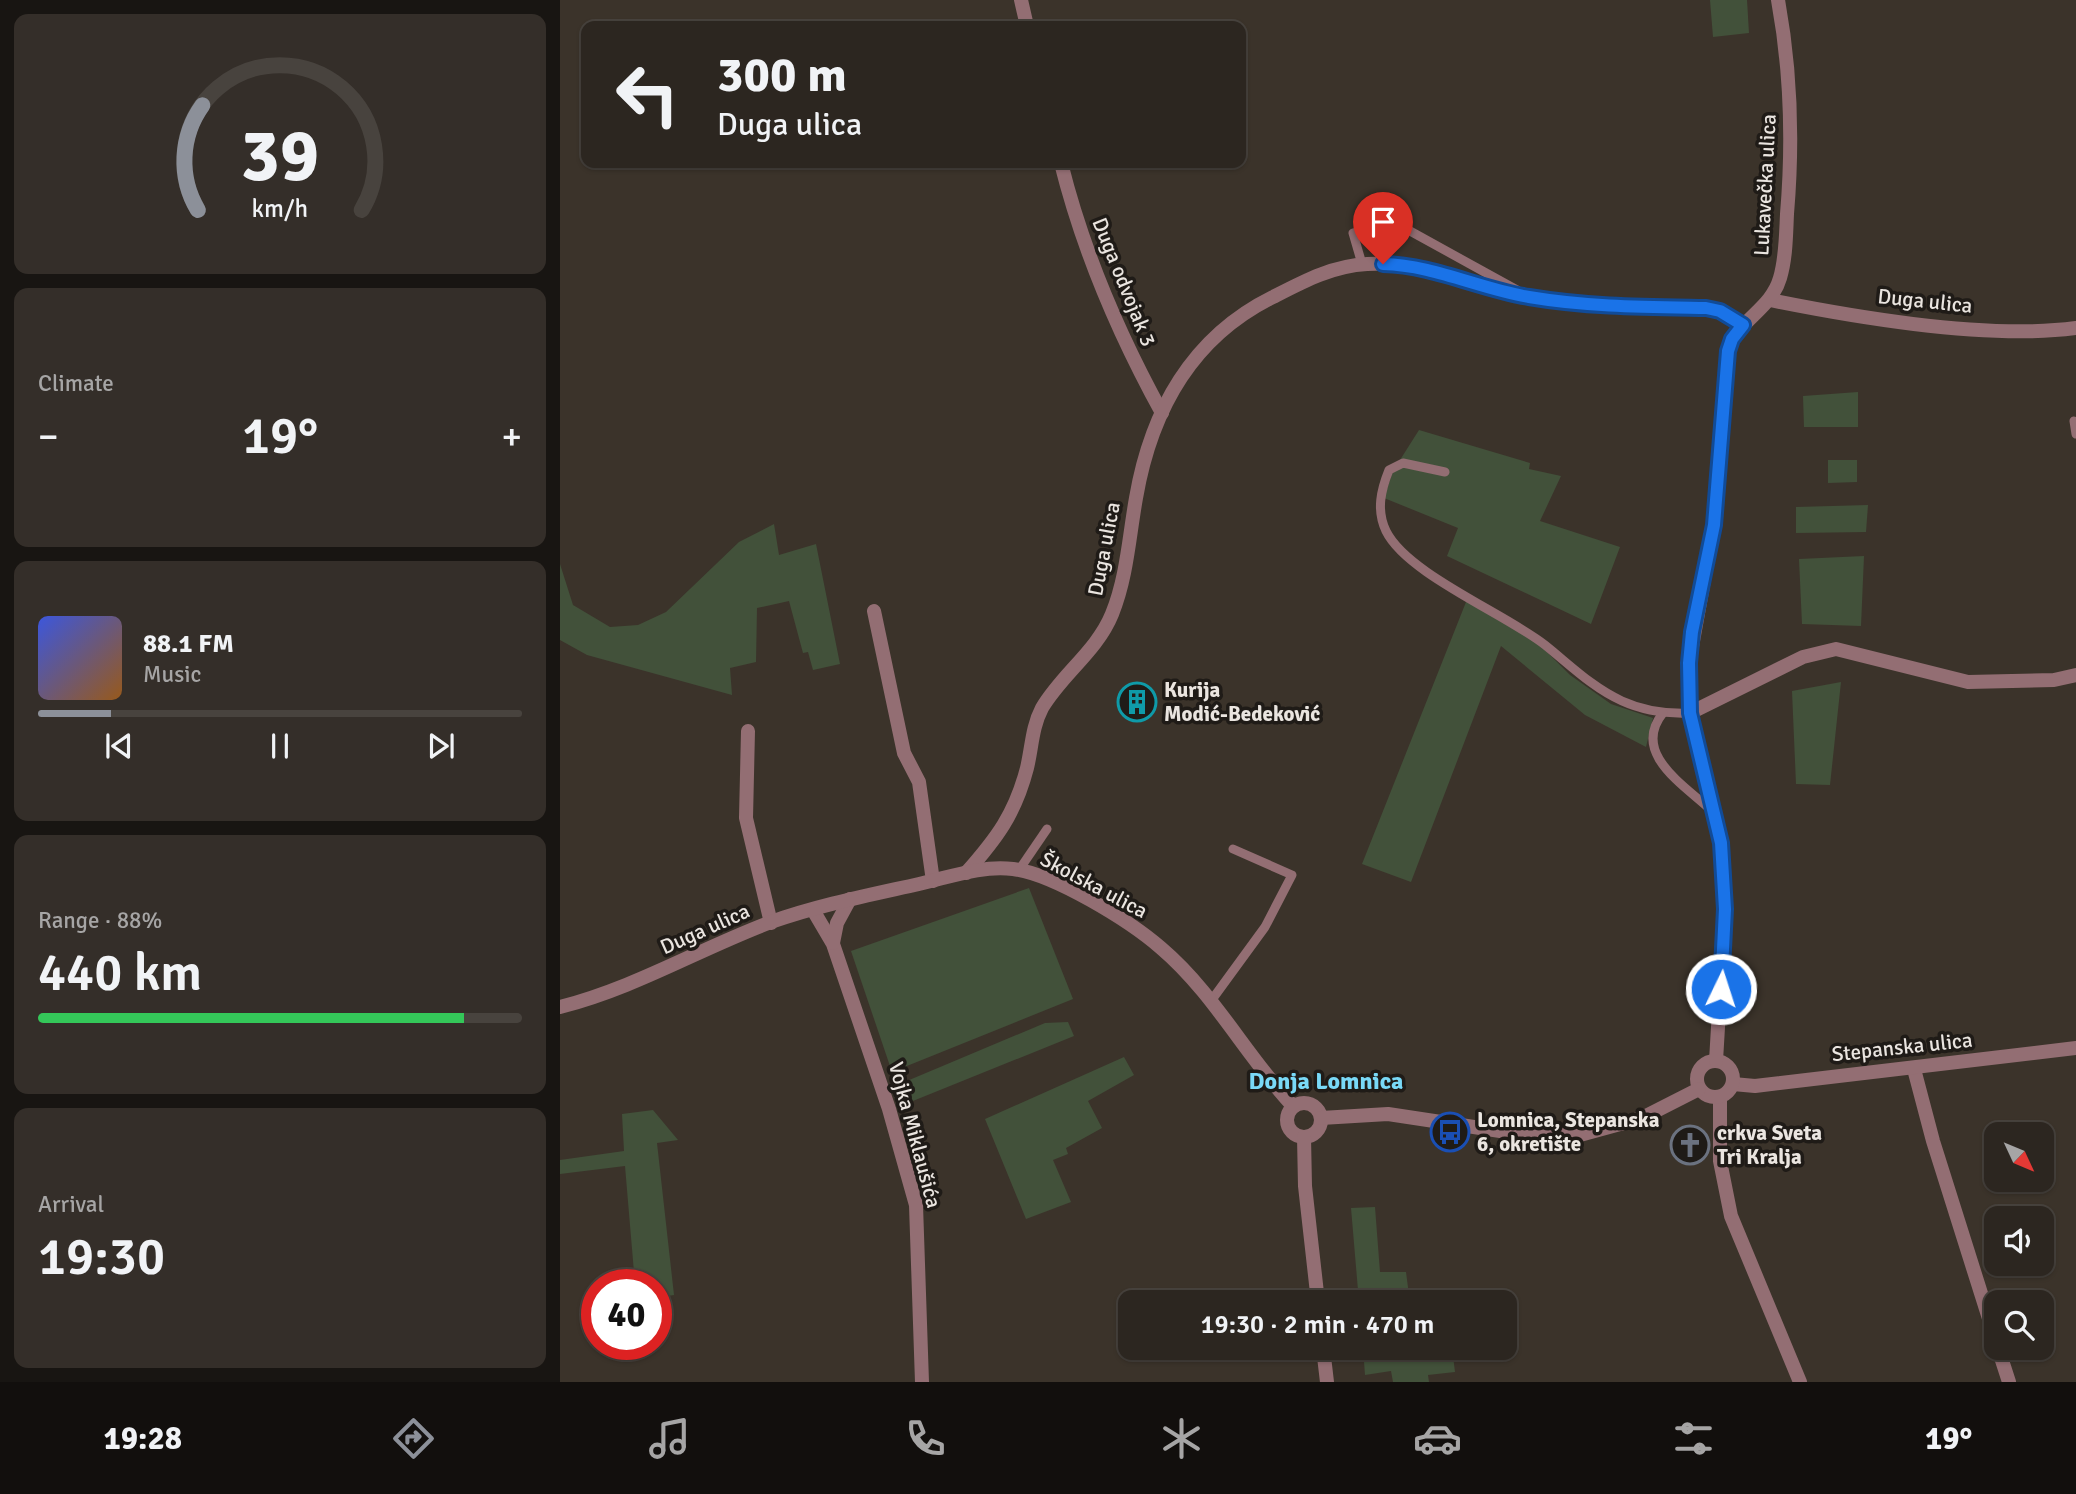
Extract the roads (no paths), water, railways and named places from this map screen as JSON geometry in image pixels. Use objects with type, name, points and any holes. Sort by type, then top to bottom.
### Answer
[{"type":"street","points":[[1021,0],[1026,21]]},
{"type":"street","name":"Lukavečka ulica","points":[[1716,1061],[1725,909],[1721,843],[1690,713],[1692,632],[1714,525],[1728,351],[1732,339],[1743,325],[1770,300],[1780,279],[1790,178],[1791,106],[1778,0]]},
{"type":"street","name":"Duga odvojak 3","points":[[1062,168],[1075,219],[1100,284],[1129,354],[1162,413]]},
{"type":"street","name":"Duga ulica","points":[[560,1007],[672,968],[771,923],[850,900],[966,873],[1009,819],[1042,709],[1097,643],[1112,615],[1121,587],[1149,444],[1162,413],[1196,354],[1228,324],[1263,302],[1313,276],[1339,267],[1398,264],[1531,298],[1606,306],[1706,308],[1720,311],[1743,325]]},
{"type":"street","name":"Duga ulica","points":[[1770,300],[1933,325],[2026,331],[2076,328]]},
{"type":"street","points":[[874,611],[904,753],[919,782],[933,881]]},
{"type":"street","points":[[1690,713],[1803,657],[1836,649],[1968,682],[2054,680],[2076,675]]},
{"type":"street","points":[[748,731],[746,818],[771,923]]},
{"type":"street","name":"Školska ulica","points":[[966,873],[993,868],[1019,870],[1042,877],[1127,922],[1179,964],[1293,1106]]},
{"type":"street","points":[[833,944],[837,923],[850,900]]},
{"type":"street","name":"Vojka Miklaušića","points":[[813,910],[833,944],[889,1109],[916,1205],[922,1382]]},
{"type":"street","name":"Stepanska ulica","points":[[1733,1084],[1755,1086],[2076,1048]]},
{"type":"street","points":[[1716,1061],[1728,1066],[1733,1084],[1720,1097],[1709,1097],[1699,1089],[1699,1071],[1703,1066],[1716,1061]]},
{"type":"street","points":[[1914,1069],[1933,1141],[1984,1304]]},
{"type":"street","points":[[1304,1137],[1318,1129],[1321,1118],[1368,1113],[1399,1115],[1520,1134],[1580,1135],[1642,1118],[1699,1089]]},
{"type":"street","points":[[1720,1097],[1720,1161],[1731,1216],[1800,1382]]},
{"type":"street","name":"Školska ulica","points":[[1293,1106],[1311,1104],[1321,1118]]},
{"type":"street","name":"Školska ulica","points":[[1293,1106],[1287,1123],[1293,1133],[1304,1137],[1305,1185],[1317,1290]]},
{"type":"street","points":[[1324,1360],[1327,1382]]},
{"type":"street","points":[[2002,1360],[2009,1382]]},
{"type":"lane","points":[[1362,264],[1353,233],[1384,225],[1401,226],[1531,298]]},
{"type":"lane","points":[[2074,421],[2076,434]]},
{"type":"lane","points":[[1445,472],[1403,463],[1389,470],[1380,492],[1380,512],[1387,532],[1404,554],[1545,644],[1598,687],[1620,700],[1663,713],[1690,713]]},
{"type":"lane","points":[[1663,713],[1656,722],[1652,736],[1652,749],[1658,761],[1713,812]]},
{"type":"lane","points":[[1019,870],[1047,829]]},
{"type":"lane","points":[[1211,1001],[1265,927],[1292,875],[1233,849]]},
{"type":"place","name":"Kurija Modić-Bedeković","points":[[1137,702]]},
{"type":"place","name":"Lomnica, Stepanska 6, okretište","points":[[1450,1132]]},
{"type":"place","name":"crkva Sveta Tri Kralja","points":[[1690,1145]]},
{"type":"district","name":"Donja Lomnica","points":[[1326,1081]]}]
